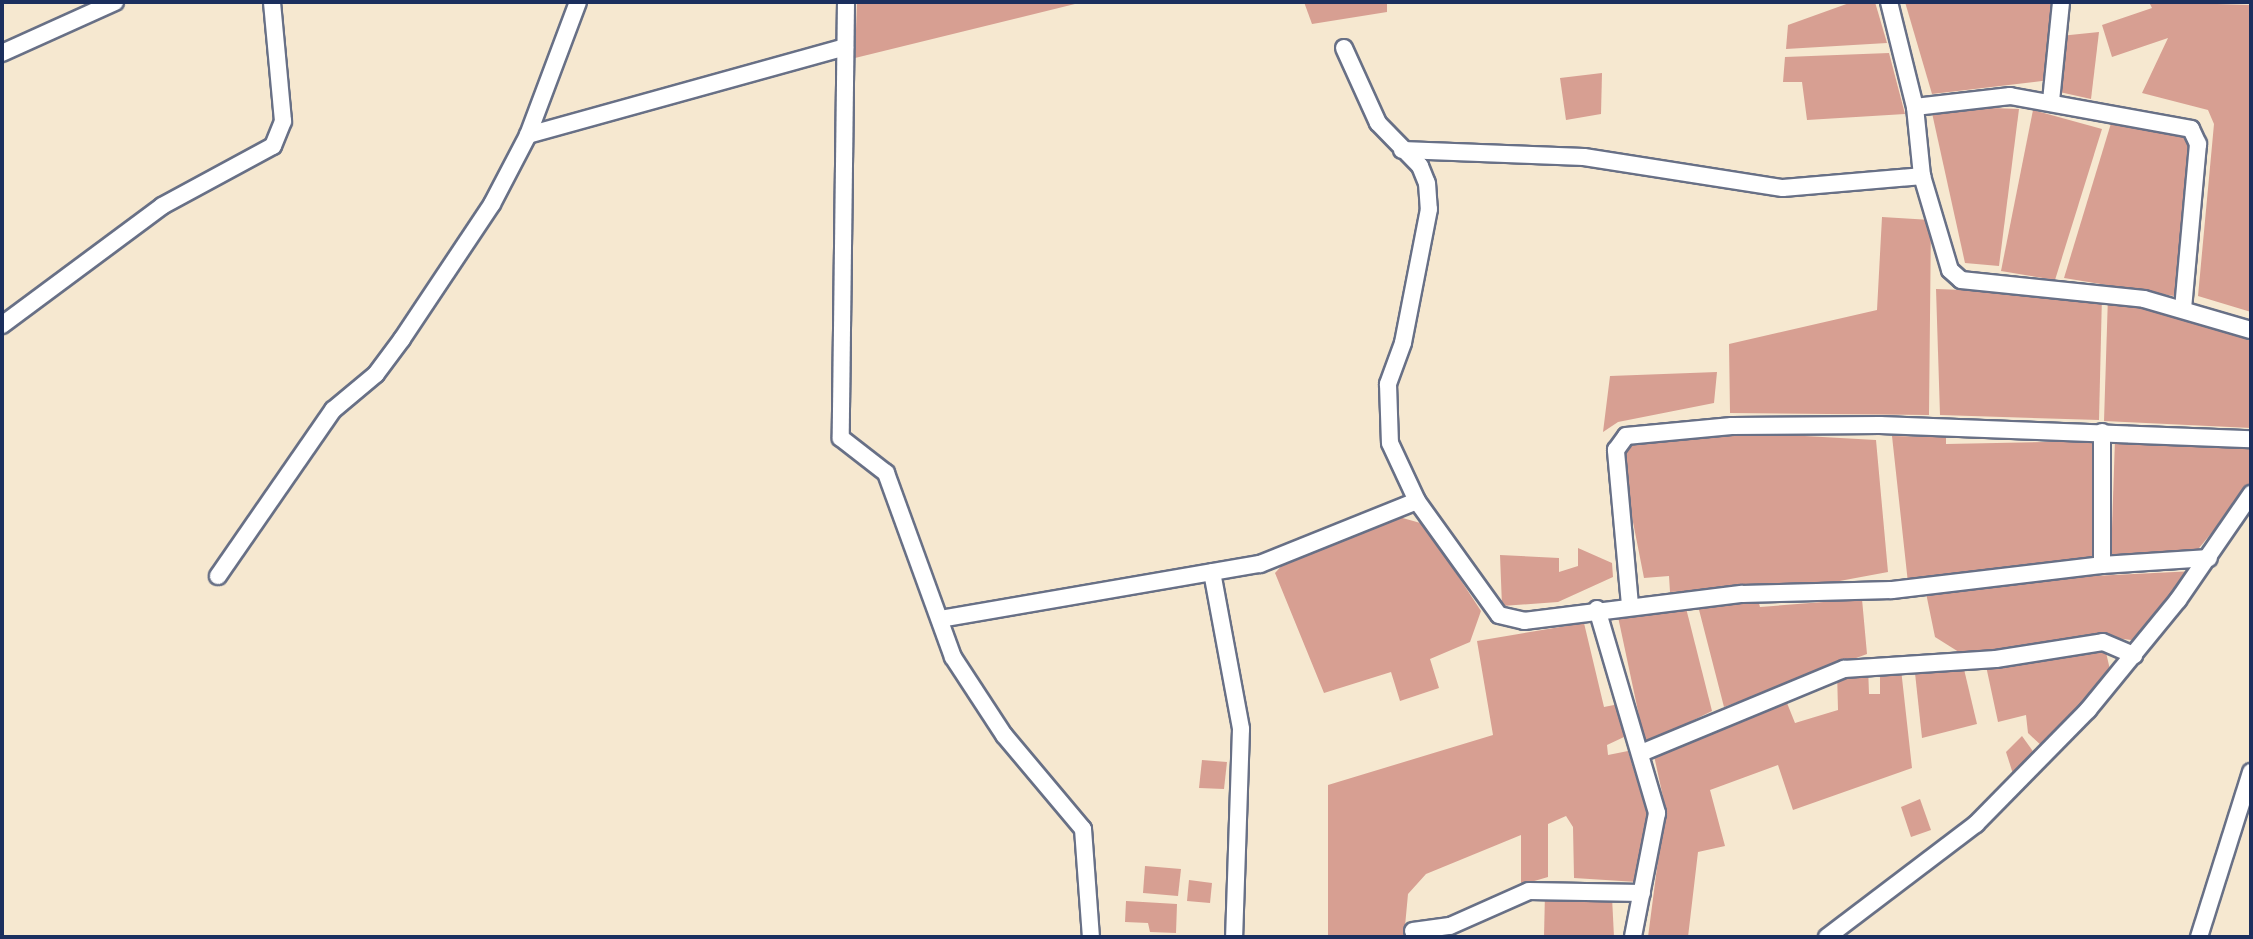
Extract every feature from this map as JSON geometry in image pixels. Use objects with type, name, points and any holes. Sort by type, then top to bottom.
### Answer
[{"type":"street","points":[[3,51],[115,2]]},
{"type":"street","points":[[2,325],[162,205],[273,146],[283,121],[272,2]]},
{"type":"street","points":[[218,576],[333,410],[376,374],[402,339],[528,135],[578,2]]},
{"type":"street","points":[[846,2],[841,438],[886,473],[953,657],[1004,736],[1083,829],[1091,937]]},
{"type":"street","points":[[1889,2],[1914,107],[1922,176],[1944,260],[1961,280],[2144,299],[2251,330]]},
{"type":"street","points":[[2051,101],[2061,2]]},
{"type":"street","points":[[528,135],[845,47]]},
{"type":"street","points":[[1344,48],[1378,123],[1420,166],[1429,209],[1385,408],[1390,443],[1417,501],[1499,615],[1524,621],[1630,605],[1892,590],[2102,565],[2209,558]]},
{"type":"street","points":[[1914,107],[1982,97],[2051,101],[2182,124],[2194,133],[2183,309]]},
{"type":"street","points":[[1402,150],[1584,157],[1783,188],[1922,176]]},
{"type":"street","points":[[1630,605],[1616,450],[1626,436],[1746,426],[2102,432],[2251,439]]},
{"type":"street","points":[[2102,432],[2102,565]]},
{"type":"street","points":[[1827,937],[1976,824],[2134,655],[2209,558],[2251,494]]},
{"type":"street","points":[[940,619],[1212,572],[1286,555],[1417,501]]},
{"type":"street","points":[[1212,572],[1241,729],[1234,937]]},
{"type":"street","points":[[1597,610],[1641,753],[1658,821],[1633,937]]},
{"type":"street","points":[[1641,753],[1844,668],[1996,659],[2104,642],[2134,655]]},
{"type":"street","points":[[2199,937],[2251,772]]},
{"type":"street","points":[[1413,931],[1450,926],[1529,891],[1642,893]]},
{"type":"building","points":[[857,2],[1079,2],[1079,3],[855,58]]},
{"type":"building","points":[[1304,2],[1387,2],[1387,12],[1312,24]]},
{"type":"building","points":[[1852,2],[1875,2],[1887,43],[1786,49],[1788,25]]},
{"type":"building","points":[[1905,2],[2053,2],[2050,80],[1932,94]]},
{"type":"building","points":[[2149,2],[2251,5],[2251,312],[2198,296],[2214,124],[2208,110],[2142,93],[2168,38],[2112,57],[2102,25],[2152,8]]},
{"type":"building","points":[[2099,32],[2091,99],[2055,91],[2060,36]]},
{"type":"building","points":[[1889,53],[1905,114],[1807,120],[1802,82],[1783,82],[1785,57]]},
{"type":"building","points":[[1602,73],[1601,114],[1566,120],[1560,78]]},
{"type":"building","points":[[1967,107],[2019,109],[1999,266],[1965,263],[1932,113]]},
{"type":"building","points":[[2033,110],[2102,129],[2055,280],[2001,271]]},
{"type":"building","points":[[2112,120],[2196,140],[2180,297],[2064,278]]},
{"type":"building","points":[[1882,217],[1931,220],[1929,415],[1730,413],[1729,344],[1877,310]]},
{"type":"building","points":[[1936,289],[2102,295],[2099,420],[1940,415]]},
{"type":"building","points":[[2108,296],[2251,336],[2251,428],[2104,421]]},
{"type":"building","points":[[1717,372],[1714,403],[1618,422],[1603,432],[1610,376]]},
{"type":"building","points":[[1754,433],[1876,440],[1888,572],[1818,585],[1670,592],[1669,576],[1644,578],[1619,451],[1657,436]]},
{"type":"building","points":[[1892,436],[1946,437],[1946,444],[2100,441],[2097,561],[1908,583]]},
{"type":"building","points":[[2115,439],[2251,445],[2251,485],[2195,553],[2111,558]]},
{"type":"building","points":[[1399,517],[1424,524],[1481,611],[1470,642],[1430,659],[1439,688],[1400,701],[1391,672],[1324,693],[1275,573],[1285,562]]},
{"type":"building","points":[[1578,548],[1612,563],[1613,577],[1558,602],[1502,606],[1500,555],[1559,558],[1559,572],[1578,566]]},
{"type":"building","points":[[2195,571],[2139,641],[2107,637],[2004,655],[1962,654],[1935,637],[1926,593],[2009,580]]},
{"type":"building","points":[[1862,599],[1867,654],[1724,707],[1697,602],[1758,600],[1760,607]]},
{"type":"building","points":[[1685,604],[1712,711],[1645,744],[1617,612]]},
{"type":"building","points":[[1584,623],[1604,707],[1619,704],[1624,737],[1607,745],[1608,755],[1628,751],[1648,817],[1637,882],[1574,878],[1573,827],[1566,816],[1548,824],[1548,877],[1521,885],[1521,835],[1426,874],[1408,894],[1404,937],[1328,937],[1328,785],[1493,735],[1477,641]]},
{"type":"building","points":[[2105,648],[2111,674],[2044,748],[2028,733],[2026,715],[1998,722],[1986,666]]},
{"type":"building","points":[[1963,665],[1977,724],[1922,738],[1915,673]]},
{"type":"building","points":[[1868,666],[1869,694],[1880,694],[1880,674],[1901,669],[1912,768],[1793,810],[1778,765],[1710,790],[1725,846],[1698,852],[1688,937],[1648,937],[1665,806],[1653,751],[1785,698],[1795,723],[1838,710],[1837,671]]},
{"type":"building","points":[[2022,736],[2037,757],[2015,780],[2006,752]]},
{"type":"building","points":[[1202,760],[1227,762],[1224,789],[1199,788]]},
{"type":"building","points":[[1920,799],[1931,830],[1911,837],[1901,807]]},
{"type":"building","points":[[1145,866],[1181,869],[1178,896],[1143,893]]},
{"type":"building","points":[[1189,880],[1212,883],[1210,903],[1187,901]]},
{"type":"building","points":[[1545,892],[1612,897],[1614,937],[1544,937]]},
{"type":"building","points":[[1126,901],[1177,904],[1176,933],[1150,932],[1148,923],[1125,922]]}]
